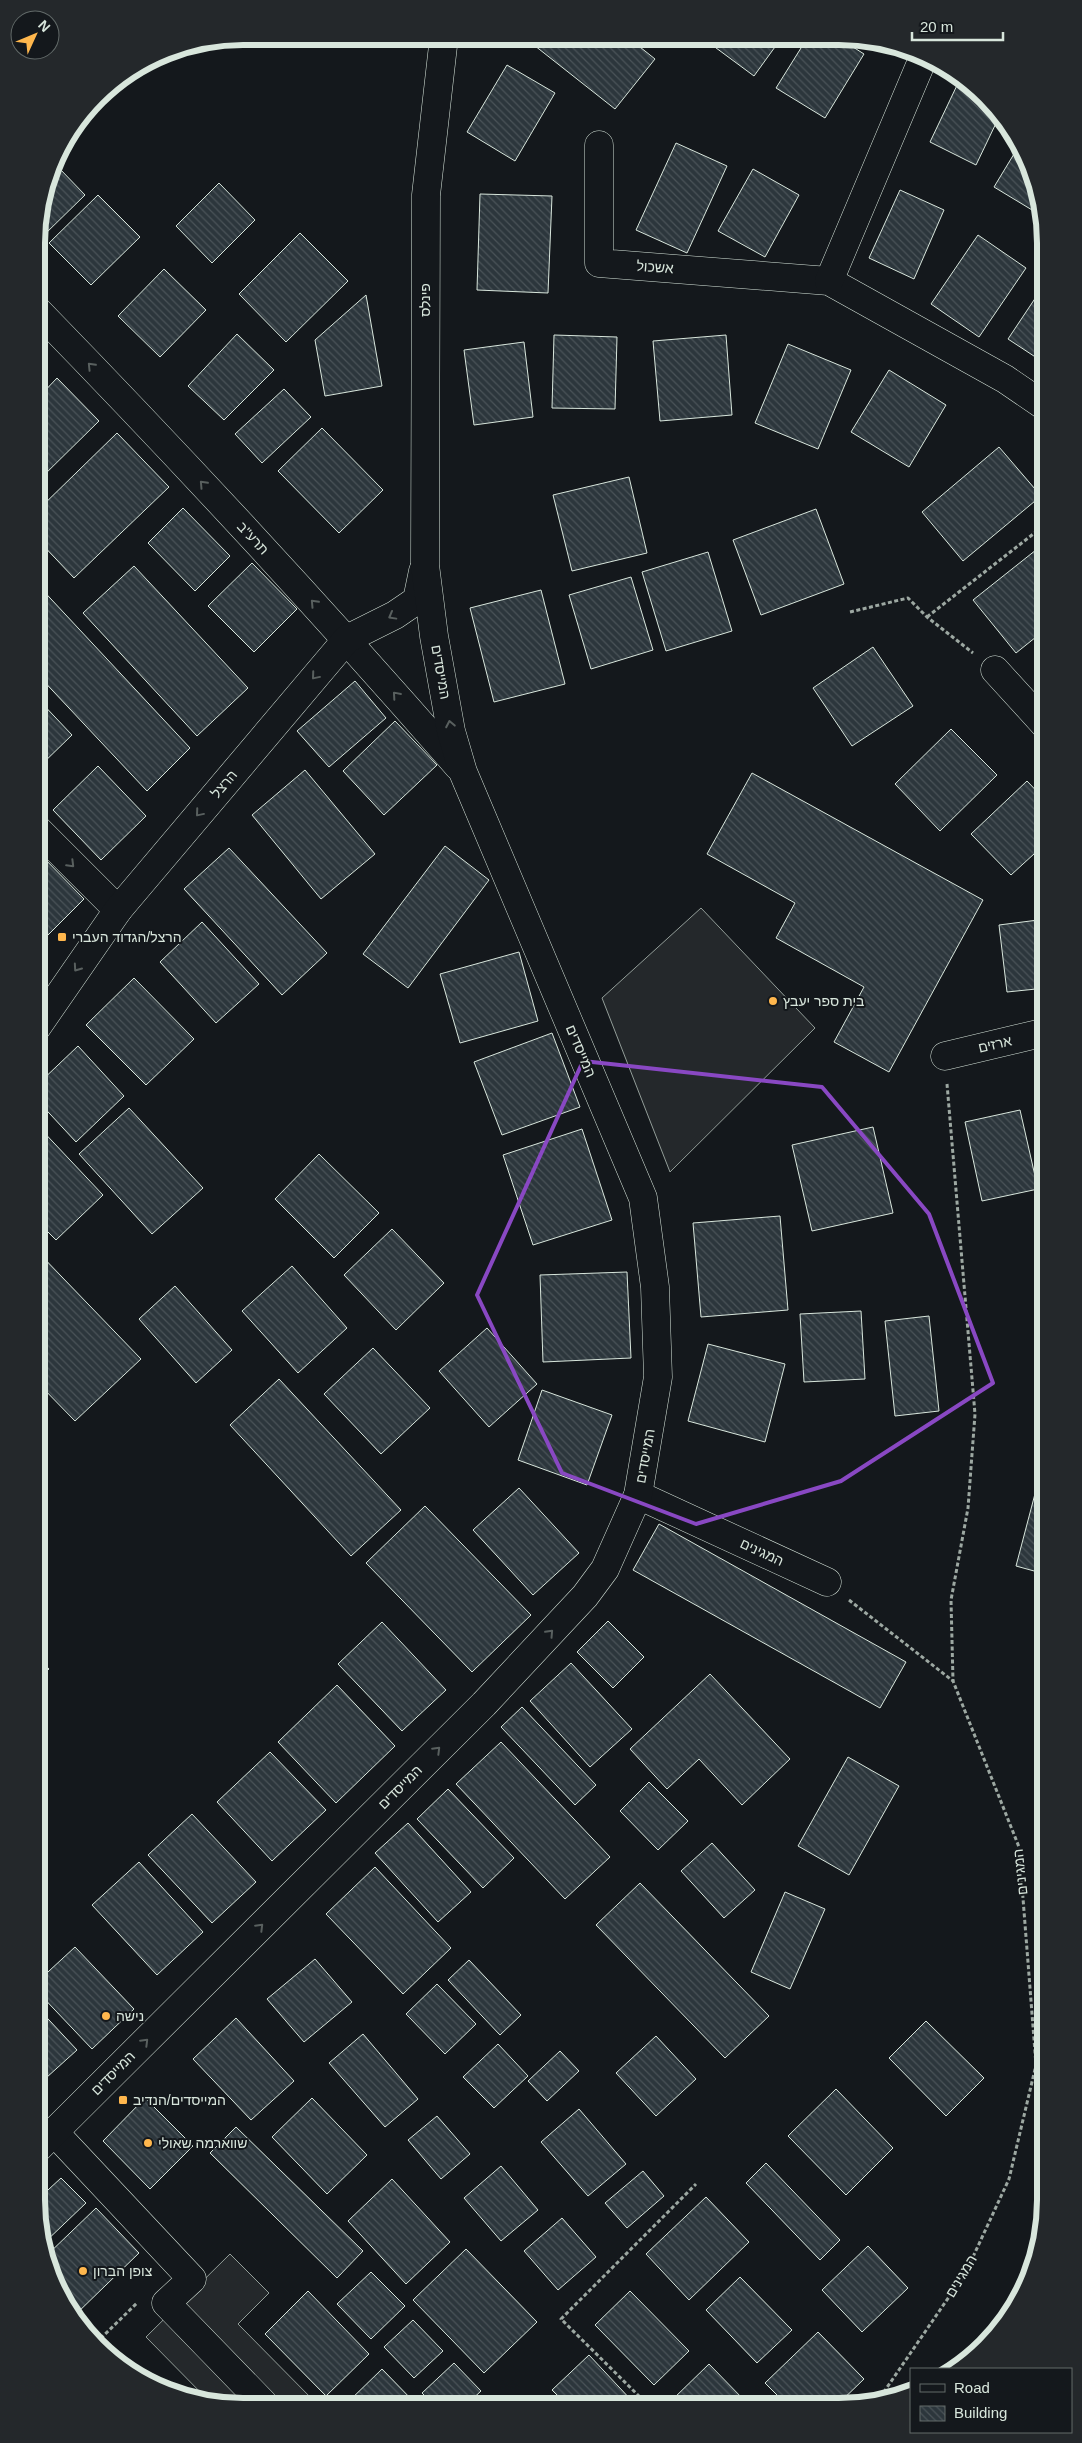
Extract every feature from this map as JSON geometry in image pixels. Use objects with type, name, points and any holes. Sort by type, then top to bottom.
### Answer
[{"type":"street","name":"פינלס","points":[[425,565],[426,195],[443,45]]},
{"type":"street","points":[[829,281],[921,63]]},
{"type":"street","name":"אשכול","points":[[599,145],[599,263],[829,281],[1004,380],[1037,402]]},
{"type":"street","name":"תרע\"ב","points":[[45,318],[129,404],[347,638],[463,772]]},
{"type":"street","name":"הרצל","points":[[45,1013],[118,910],[347,638],[395,616],[416,600],[425,565]]},
{"type":"street","name":"המייסדים","points":[[45,2141],[484,1704],[585,1596],[605,1569],[638,1495],[658,1377],[655,1287],[643,1198],[463,772],[452,731],[443,683],[425,565]]},
{"type":"street","points":[[995,670],[1037,716]]},
{"type":"street","points":[[45,838],[118,910]]},
{"type":"street","name":"ארזים","points":[[945,1056],[1037,1034]]},
{"type":"street","name":"המגינים","points":[[638,1495],[827,1582]]},
{"type":"street","points":[[45,2141],[192,2279],[166,2304],[258,2398]]},
{"type":"path","points":[[927,617],[1037,531]]},
{"type":"path","points":[[850,612],[908,598],[927,617],[995,670]]},
{"type":"path","points":[[945,1056],[975,1414],[968,1508],[951,1600],[952,1681]]},
{"type":"path","name":"המגינים","points":[[827,1582],[952,1681],[1019,1847],[1036,2065],[1009,2179],[966,2272],[884,2392]]},
{"type":"path","points":[[641,2398],[561,2319],[696,2184]]},
{"type":"highlighted area","points":[[583,1061],[822,1087],[929,1214],[993,1383],[841,1481],[696,1524],[562,1473],[477,1295]]},
{"type":"shaded area","points":[[701,908],[815,1028],[670,1172],[602,998]]},
{"type":"shaded area","points":[[230,2254],[269,2293],[238,2324],[311,2398],[230,2398],[201,2393],[146,2337]]},
{"type":"building","points":[[534,45],[638,45],[655,59],[615,109]]},
{"type":"building","points":[[712,45],[776,45],[754,76]]},
{"type":"building","points":[[803,45],[850,45],[864,54],[825,118],[776,88]]},
{"type":"building","points":[[507,65],[555,93],[515,161],[467,132]]},
{"type":"building","points":[[957,85],[979,103],[996,123],[976,165],[930,142]]},
{"type":"building","points":[[676,143],[727,166],[687,253],[636,230]]},
{"type":"building","points":[[1015,152],[1022,167],[1034,211],[994,187]]},
{"type":"building","points":[[60,169],[85,195],[45,234],[49,205]]},
{"type":"building","points":[[753,169],[799,195],[765,257],[718,231]]},
{"type":"building","points":[[219,183],[255,220],[212,263],[176,226]]},
{"type":"building","points":[[900,190],[944,210],[914,279],[869,258]]},
{"type":"building","points":[[480,194],[552,196],[548,293],[477,290]]},
{"type":"building","points":[[98,195],[140,237],[91,285],[49,243]]},
{"type":"building","points":[[300,233],[348,281],[286,342],[239,294]]},
{"type":"building","points":[[978,235],[1026,268],[979,337],[931,304]]},
{"type":"building","points":[[164,269],[206,310],[160,357],[118,316]]},
{"type":"building","points":[[366,295],[382,386],[325,396],[315,340]]},
{"type":"building","points":[[1037,296],[1037,358],[1008,339]]},
{"type":"building","points":[[237,334],[274,370],[224,420],[188,386]]},
{"type":"building","points":[[554,335],[617,337],[615,409],[552,408]]},
{"type":"building","points":[[726,335],[732,415],[660,421],[653,341]]},
{"type":"building","points":[[524,342],[533,417],[474,425],[464,350]]},
{"type":"building","points":[[788,344],[851,370],[818,449],[755,423]]},
{"type":"building","points":[[889,370],[946,405],[909,467],[851,432]]},
{"type":"building","points":[[57,378],[99,421],[45,474],[45,391]]},
{"type":"building","points":[[284,389],[311,417],[262,463],[235,434]]},
{"type":"building","points":[[322,428],[383,490],[339,533],[278,471]]},
{"type":"building","points":[[117,433],[169,487],[74,578],[45,547],[45,503]]},
{"type":"building","points":[[999,447],[1037,491],[1037,499],[963,561],[922,512]]},
{"type":"building","points":[[629,477],[647,553],[572,571],[553,495]]},
{"type":"building","points":[[183,508],[230,556],[195,591],[148,543]]},
{"type":"building","points":[[816,509],[844,584],[761,615],[733,540]]},
{"type":"building","points":[[1037,549],[1037,636],[1016,653],[973,600]]},
{"type":"building","points":[[708,552],[732,631],[666,651],[642,572]]},
{"type":"building","points":[[252,563],[297,609],[254,652],[208,606]]},
{"type":"building","points":[[134,566],[248,688],[197,736],[83,613]]},
{"type":"building","points":[[631,577],[653,650],[591,669],[569,595]]},
{"type":"building","points":[[541,590],[565,684],[494,702],[470,608]]},
{"type":"building","points":[[45,593],[190,748],[147,791],[45,683]]},
{"type":"building","points":[[873,647],[913,706],[852,746],[813,688]]},
{"type":"building","points":[[355,681],[386,718],[329,767],[297,731]]},
{"type":"building","points":[[45,706],[72,735],[45,761]]},
{"type":"building","points":[[395,721],[437,765],[384,815],[343,771]]},
{"type":"building","points":[[951,729],[997,775],[940,831],[895,784]]},
{"type":"building","points":[[98,766],[146,816],[101,860],[53,810]]},
{"type":"building","points":[[305,770],[375,854],[321,899],[252,815]]},
{"type":"building","points":[[752,773],[983,900],[889,1072],[834,1042],[864,987],[776,938],[795,903],[707,854]]},
{"type":"building","points":[[1027,781],[1037,792],[1037,851],[1011,875],[971,834]]},
{"type":"building","points":[[445,846],[489,880],[408,988],[363,954]]},
{"type":"building","points":[[229,848],[327,953],[282,995],[184,889]]},
{"type":"building","points":[[45,859],[84,899],[45,938]]},
{"type":"building","points":[[1037,920],[1037,989],[1007,992],[999,925]]},
{"type":"building","points":[[202,922],[259,984],[216,1023],[160,962]]},
{"type":"building","points":[[519,952],[538,1021],[460,1043],[440,974]]},
{"type":"building","points":[[134,978],[194,1039],[146,1085],[86,1025]]},
{"type":"building","points":[[552,1033],[580,1107],[502,1135],[474,1062]]},
{"type":"building","points":[[78,1046],[124,1096],[76,1142],[45,1109],[45,1077]]},
{"type":"building","points":[[129,1108],[203,1188],[152,1234],[79,1154]]},
{"type":"building","points":[[1020,1110],[1037,1189],[982,1201],[965,1122]]},
{"type":"building","points":[[873,1127],[893,1213],[812,1231],[792,1145]]},
{"type":"building","points":[[582,1129],[612,1220],[533,1245],[503,1155]]},
{"type":"building","points":[[45,1133],[103,1195],[56,1240],[45,1229]]},
{"type":"building","points":[[319,1154],[379,1213],[334,1258],[275,1199]]},
{"type":"building","points":[[780,1216],[788,1310],[701,1317],[693,1223]]},
{"type":"building","points":[[392,1229],[444,1283],[396,1330],[344,1275]]},
{"type":"building","points":[[45,1259],[141,1359],[75,1421],[45,1390]]},
{"type":"building","points":[[292,1266],[347,1328],[298,1373],[242,1311]]},
{"type":"building","points":[[627,1272],[631,1358],[543,1362],[540,1275]]},
{"type":"building","points":[[175,1286],[232,1350],[196,1383],[139,1319]]},
{"type":"building","points":[[861,1311],[865,1379],[804,1382],[800,1314]]},
{"type":"building","points":[[929,1316],[939,1411],[895,1416],[885,1321]]},
{"type":"building","points":[[487,1328],[537,1384],[489,1427],[439,1371]]},
{"type":"building","points":[[708,1344],[785,1364],[765,1442],[688,1421]]},
{"type":"building","points":[[373,1348],[430,1408],[381,1454],[324,1394]]},
{"type":"building","points":[[279,1379],[401,1510],[351,1556],[230,1425]]},
{"type":"building","points":[[542,1390],[612,1415],[587,1485],[518,1460]]},
{"type":"building","points":[[519,1488],[579,1553],[533,1595],[473,1530]]},
{"type":"building","points":[[1036,1490],[1037,1572],[1016,1566]]},
{"type":"building","points":[[425,1506],[531,1615],[472,1672],[366,1563]]},
{"type":"building","points":[[659,1524],[906,1662],[880,1708],[633,1570]]},
{"type":"building","points":[[608,1621],[644,1657],[613,1688],[577,1652]]},
{"type":"building","points":[[382,1622],[446,1690],[402,1731],[338,1664]]},
{"type":"building","points":[[571,1663],[632,1729],[590,1767],[530,1701]]},
{"type":"building","points":[[45,1665],[49,1669],[45,1673]]},
{"type":"building","points":[[710,1674],[790,1759],[742,1805],[699,1759],[667,1789],[630,1749]]},
{"type":"building","points":[[337,1685],[395,1746],[336,1803],[278,1742]]},
{"type":"building","points":[[522,1707],[596,1785],[575,1805],[501,1727]]},
{"type":"building","points":[[501,1742],[610,1857],[565,1899],[456,1784]]},
{"type":"building","points":[[270,1752],[326,1810],[272,1861],[217,1802]]},
{"type":"building","points":[[848,1757],[899,1786],[849,1875],[798,1846]]},
{"type":"building","points":[[649,1782],[688,1821],[658,1850],[620,1811]]},
{"type":"building","points":[[448,1789],[514,1858],[483,1888],[417,1819]]},
{"type":"building","points":[[192,1814],[256,1882],[212,1923],[148,1855]]},
{"type":"building","points":[[408,1823],[471,1892],[438,1922],[375,1853]]},
{"type":"building","points":[[712,1843],[755,1890],[724,1918],[681,1871]]},
{"type":"building","points":[[139,1862],[203,1932],[157,1975],[92,1905]]},
{"type":"building","points":[[375,1867],[451,1948],[403,1994],[326,1914]]},
{"type":"building","points":[[640,1883],[769,2016],[725,2058],[596,1925]]},
{"type":"building","points":[[785,1892],[825,1909],[790,1989],[751,1972]]},
{"type":"building","points":[[75,1947],[134,2009],[92,2049],[45,1999],[45,1975]]},
{"type":"building","points":[[315,1959],[352,2002],[304,2042],[267,1999]]},
{"type":"building","points":[[469,1960],[521,2015],[500,2035],[448,1980]]},
{"type":"building","points":[[437,1984],[476,2024],[445,2054],[406,2014]]},
{"type":"building","points":[[45,2016],[77,2050],[45,2079]]},
{"type":"building","points":[[236,2018],[294,2081],[251,2120],[193,2059]]},
{"type":"building","points":[[926,2021],[984,2078],[946,2116],[889,2058]]},
{"type":"building","points":[[363,2034],[418,2099],[385,2127],[329,2063]]},
{"type":"building","points":[[656,2036],[696,2079],[656,2116],[616,2073]]},
{"type":"building","points":[[498,2044],[528,2076],[494,2108],[463,2077]]},
{"type":"building","points":[[560,2051],[579,2071],[547,2101],[528,2081]]},
{"type":"building","points":[[836,2089],[893,2148],[846,2195],[788,2136]]},
{"type":"building","name":"שווארמה שאולי","points":[[145,2098],[193,2146],[150,2189],[103,2141]]},
{"type":"building","points":[[312,2098],[367,2155],[327,2194],[272,2137]]},
{"type":"building","points":[[579,2109],[626,2164],[588,2196],[541,2142]]},
{"type":"building","points":[[437,2116],[470,2154],[441,2179],[408,2140]]},
{"type":"building","points":[[236,2127],[363,2251],[337,2278],[210,2153]]},
{"type":"building","points":[[766,2163],[840,2240],[820,2260],[746,2183]]},
{"type":"building","points":[[501,2166],[538,2210],[501,2241],[464,2198]]},
{"type":"building","points":[[643,2171],[664,2196],[627,2228],[605,2203]]},
{"type":"building","points":[[61,2178],[86,2203],[49,2238],[45,2213],[45,2193]]},
{"type":"building","points":[[392,2179],[450,2242],[406,2284],[348,2221]]},
{"type":"building","points":[[706,2197],[749,2242],[689,2300],[646,2254]]},
{"type":"building","points":[[96,2208],[139,2253],[79,2311],[60,2276],[52,2250]]},
{"type":"building","points":[[562,2218],[596,2257],[558,2290],[524,2251]]},
{"type":"building","points":[[868,2246],[908,2288],[862,2332],[822,2290]]},
{"type":"building","points":[[466,2249],[537,2322],[484,2373],[413,2300]]},
{"type":"building","points":[[371,2272],[405,2306],[371,2339],[337,2304]]},
{"type":"building","points":[[740,2277],[792,2330],[757,2363],[706,2310]]},
{"type":"building","points":[[308,2291],[369,2354],[326,2396],[265,2334]]},
{"type":"building","points":[[630,2291],[689,2351],[654,2385],[595,2325]]},
{"type":"building","points":[[413,2320],[443,2351],[414,2378],[384,2347]]},
{"type":"building","points":[[818,2332],[864,2379],[844,2398],[780,2398],[765,2383]]},
{"type":"building","points":[[589,2355],[629,2398],[560,2398],[552,2390]]},
{"type":"building","points":[[454,2363],[481,2391],[473,2398],[427,2398],[422,2393]]},
{"type":"building","points":[[709,2364],[742,2398],[674,2398]]},
{"type":"building","points":[[382,2369],[410,2398],[352,2398]]},
{"type":"place","name":"הרצל/הגדוד העברי","points":[[62,937]]},
{"type":"place","name":"בית ספר יעבץ","points":[[773,1001]]},
{"type":"place","name":"נישה","points":[[106,2016]]},
{"type":"place","name":"המייסדים/הנדיב","points":[[123,2100]]},
{"type":"place","name":"שווארמה שאולי","points":[[148,2143]]},
{"type":"place","name":"צופן הברון","points":[[83,2271]]}]
